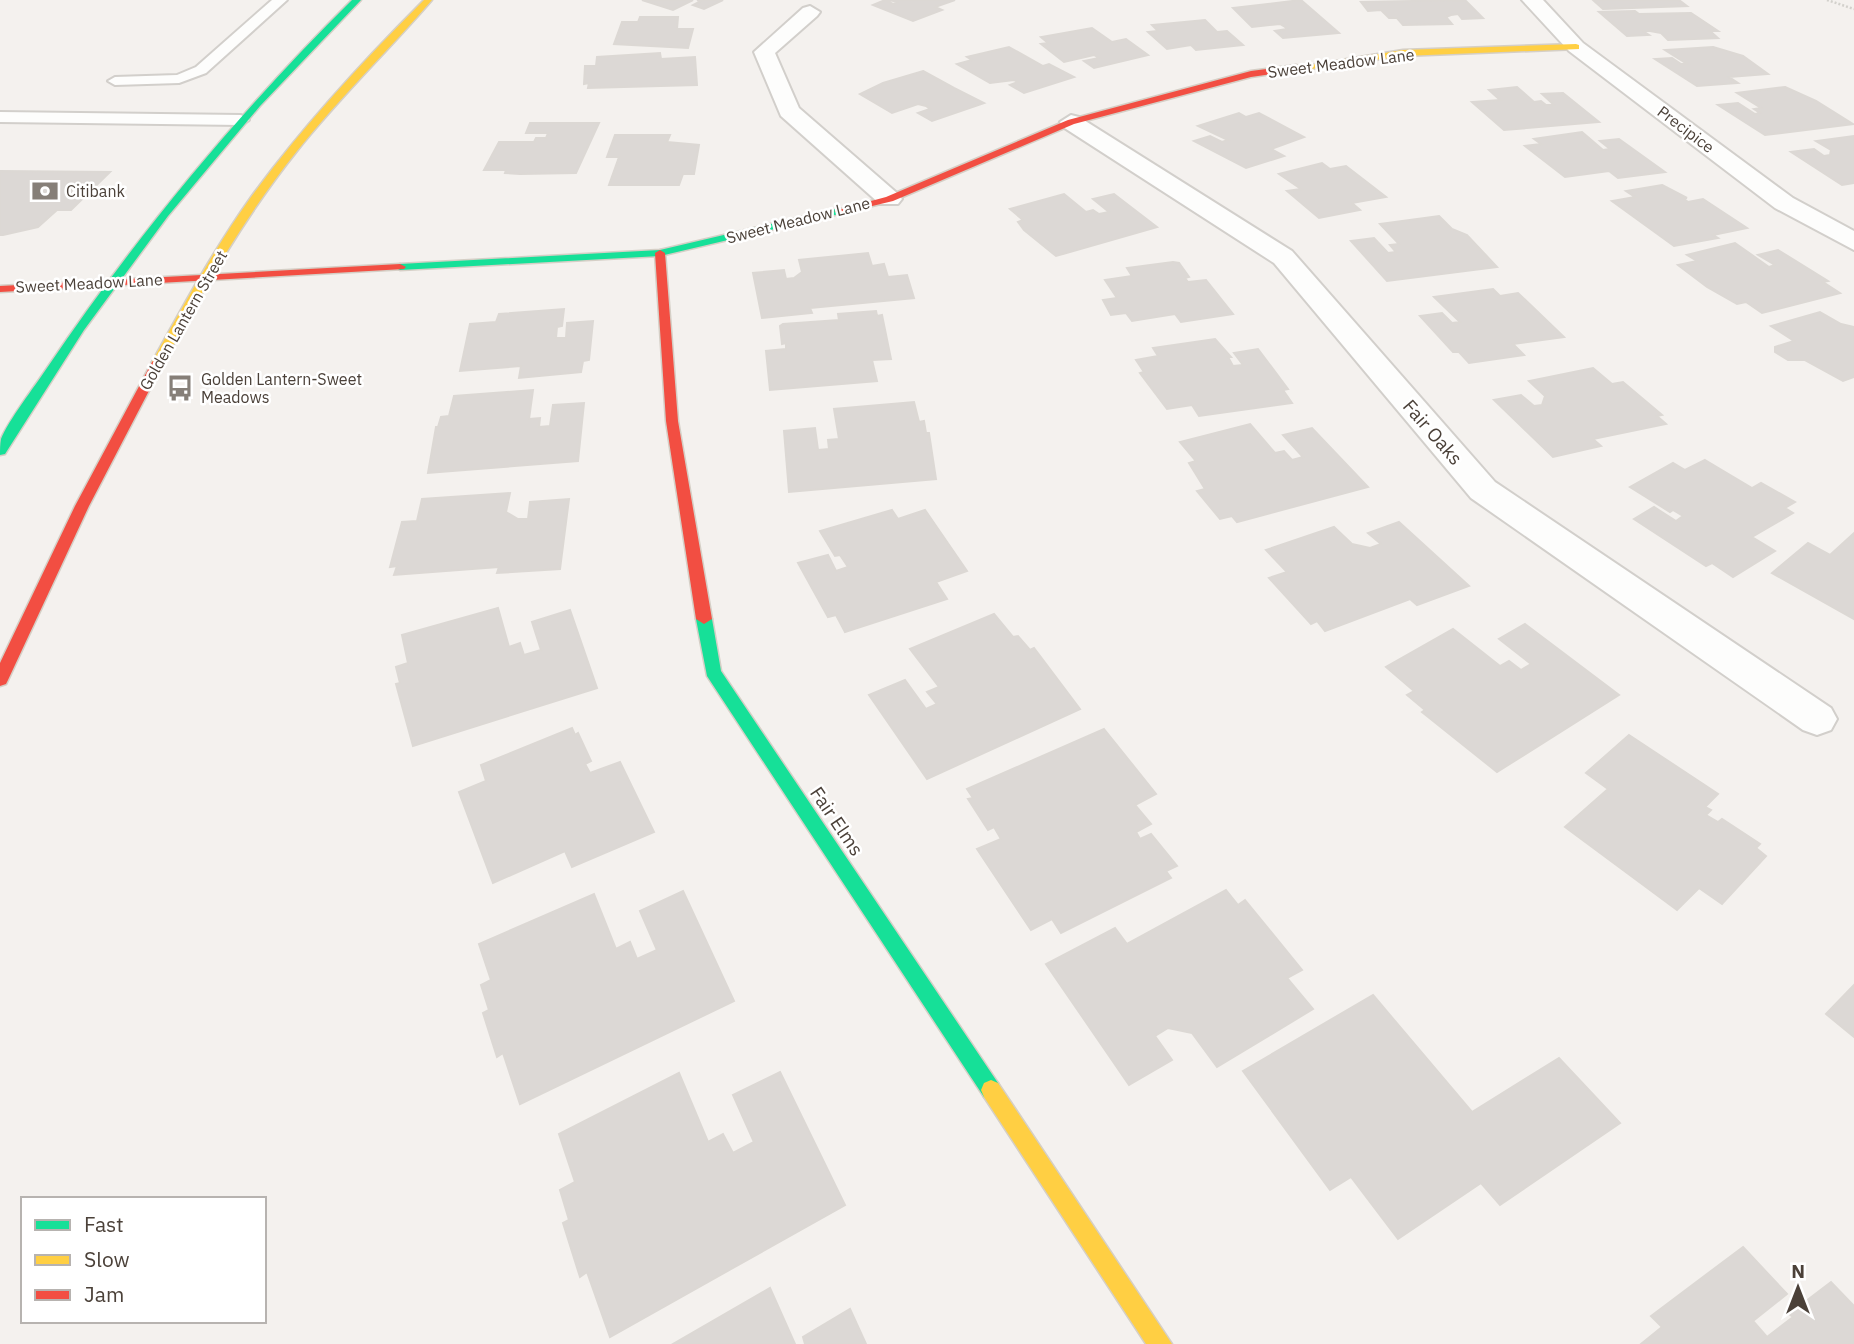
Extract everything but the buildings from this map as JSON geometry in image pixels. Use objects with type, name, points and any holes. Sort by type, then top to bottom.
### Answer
[{"type":"street","points":[[0,451],[29,401],[139,243],[241,120],[357,0]]},
{"type":"street","name":"Golden Lantern Street","points":[[0,680],[83,501],[206,276],[267,183],[391,37],[428,0]]},
{"type":"street","name":"Precipice","points":[[1532,0],[1576,47],[1784,203],[1854,242]]},
{"type":"street","points":[[810,12],[764,52],[789,111],[888,199]]},
{"type":"street","name":"Sweet Meadow Lane","points":[[0,289],[660,253],[888,199],[1071,122],[1251,74],[1403,53],[1576,47]]},
{"type":"street","name":"Fair Oaks","points":[[1071,122],[1283,257],[1483,489],[1817,719]]},
{"type":"street","name":"Fair Elms","points":[[660,253],[671,421],[713,672],[1160,1344]]},
{"type":"lane","points":[[115,81],[179,79],[201,70],[280,0]]},
{"type":"lane","points":[[0,117],[241,120]]},
{"type":"path","points":[[1827,0],[1854,9]]},
{"type":"traffic: fast","points":[[0,451],[79,329],[164,214],[256,104],[357,0]]},
{"type":"traffic: fast","points":[[400,267],[660,253],[839,211]]},
{"type":"traffic: fast","points":[[704,619],[713,672],[991,1090]]},
{"type":"traffic: slow","points":[[158,362],[216,260],[274,174],[337,97],[428,0]]},
{"type":"traffic: slow","points":[[1296,68],[1403,53],[1576,47]]},
{"type":"traffic: slow","points":[[991,1090],[1160,1344]]},
{"type":"traffic: jam","points":[[839,211],[889,199],[1071,122],[1251,74],[1296,68]]},
{"type":"traffic: jam","points":[[660,253],[672,421],[704,619]]},
{"type":"traffic: jam","points":[[0,289],[400,267]]},
{"type":"traffic: jam","points":[[0,680],[82,506],[158,362]]},
{"type":"place","name":"Citibank","points":[[45,191]]},
{"type":"place","name":"Golden Lantern-Sweet Meadows","points":[[180,388]]}]
